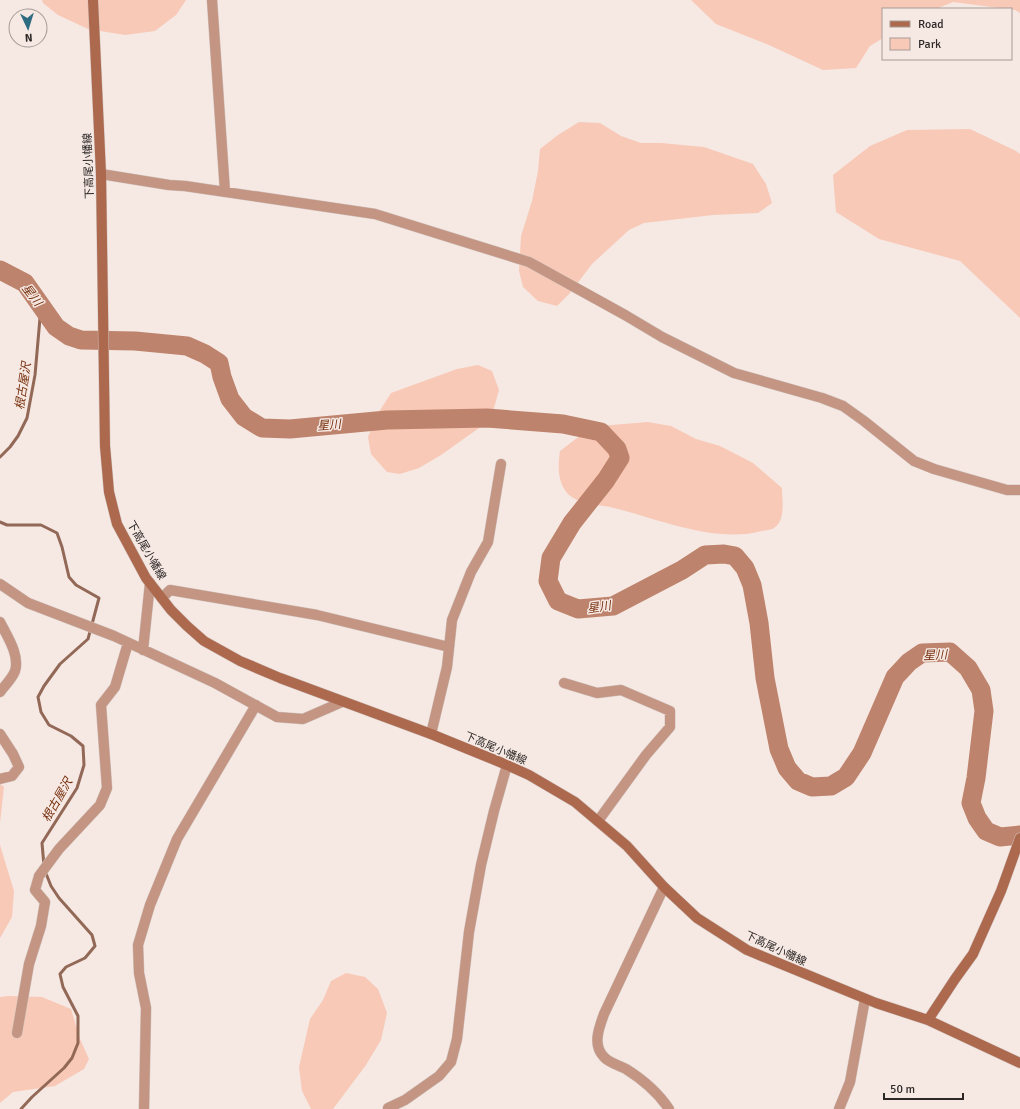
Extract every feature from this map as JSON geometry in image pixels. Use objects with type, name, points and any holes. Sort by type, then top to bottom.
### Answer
[{"type":"main road","name":"下高尾小幡線","points":[[93,0],[101,174],[105,446],[109,492],[117,524],[150,582],[171,610],[204,641],[221,651],[280,678],[431,734],[507,765],[529,775],[575,802],[627,846],[664,887],[697,918],[747,950],[865,999],[928,1020],[1020,1063]]},
{"type":"main road","points":[[928,1020],[973,954],[1001,891],[1020,838]]},
{"type":"street","points":[[212,0],[225,192]]},
{"type":"street","points":[[101,174],[375,214],[529,262],[662,337],[734,373],[822,398],[843,406],[914,461],[934,469],[1007,490],[1020,490]]},
{"type":"street","points":[[431,734],[447,667],[452,620],[471,572],[488,542],[501,464]]},
{"type":"street","points":[[143,650],[150,582]]},
{"type":"street","points":[[0,584],[28,603],[128,643],[215,683],[278,717],[303,719],[342,702]]},
{"type":"street","points":[[162,598],[170,590],[317,615],[449,647]]},
{"type":"street","points":[[0,622],[15,654],[15,669],[11,678],[0,692]]},
{"type":"street","points":[[17,1034],[29,964],[41,926],[45,902],[35,890],[38,876],[59,850],[100,805],[106,788],[101,705],[115,687],[128,643]]},
{"type":"street","points":[[564,683],[597,693],[621,690],[670,711],[670,727],[646,755],[598,821]]},
{"type":"street","points":[[144,1109],[146,1008],[139,973],[138,945],[150,905],[177,839],[256,705]]},
{"type":"street","points":[[0,734],[13,754],[19,768],[12,776],[0,780]]},
{"type":"street","points":[[388,1108],[405,1100],[439,1076],[451,1062],[457,1039],[468,932],[481,865],[507,765]]},
{"type":"street","points":[[664,887],[604,1014],[598,1031],[598,1048],[604,1058],[626,1069],[645,1083],[669,1109]]},
{"type":"street","points":[[839,1109],[850,1082],[865,999]]},
{"type":"green space","points":[[42,0],[186,0],[176,15],[155,31],[125,35],[88,29],[58,15],[43,3]]},
{"type":"green space","points":[[691,0],[1020,0],[1020,13],[1012,10],[1012,8],[1000,8],[953,2],[938,8],[882,8],[882,39],[870,46],[856,68],[823,70],[769,45],[716,24]]},
{"type":"green space","points":[[579,122],[600,123],[621,136],[641,143],[661,143],[704,147],[753,164],[766,184],[772,203],[758,213],[713,215],[644,223],[629,230],[592,264],[570,293],[557,306],[538,301],[523,287],[519,271],[521,236],[532,201],[538,171],[540,149],[558,135]]},
{"type":"green space","points":[[970,129],[1020,154],[1020,318],[960,261],[879,239],[836,212],[833,175],[870,146],[907,130]]},
{"type":"green space","points":[[478,365],[492,371],[499,390],[494,408],[479,428],[441,455],[419,468],[400,474],[387,472],[371,454],[368,437],[377,415],[391,393],[457,369]]},
{"type":"green space","points":[[648,422],[671,426],[696,439],[720,446],[753,463],[782,488],[782,515],[778,525],[771,529],[744,534],[705,532],[666,523],[610,507],[582,502],[576,500],[568,494],[560,479],[560,451],[581,435],[600,426]]},
{"type":"green space","points":[[0,784],[4,787],[0,823]]},
{"type":"green space","points":[[0,845],[14,891],[12,917],[0,938]]},
{"type":"green space","points":[[346,973],[365,977],[378,989],[387,1013],[381,1040],[366,1065],[333,1109],[311,1109],[302,1091],[299,1067],[310,1019],[323,1000],[331,981]]},
{"type":"green space","points":[[0,997],[42,997],[71,1009],[80,1039],[89,1059],[84,1069],[55,1086],[13,1092],[0,1103]]},
{"type":"waterway","name":"星川","points":[[0,270],[25,283],[56,327],[69,336],[81,340],[135,341],[187,346],[205,354],[219,363],[222,377],[230,399],[244,417],[262,428],[290,429],[387,420],[487,418],[563,424],[601,432],[617,449],[620,458],[606,480],[572,523],[551,558],[548,581],[558,601],[578,609],[613,606],[682,570],[705,555],[724,554],[735,556],[745,568],[752,585],[759,623],[765,678],[779,749],[787,768],[798,781],[812,787],[831,786],[846,777],[862,753],[895,677],[909,662],[922,653],[950,652],[968,668],[981,690],[984,711],[976,778],[971,803],[977,818],[986,831],[1000,837],[1020,835]]},
{"type":"waterway","name":"根古屋沢","points":[[0,457],[18,436],[27,418],[35,375],[40,318],[44,311]]},
{"type":"waterway","name":"根古屋沢","points":[[0,522],[7,525],[41,525],[57,533],[69,577],[76,585],[99,598],[88,639],[60,664],[38,697],[41,712],[49,725],[71,736],[83,746],[84,765],[77,788],[42,843],[44,866]]},
{"type":"waterway","name":"根古屋沢","points":[[21,1109],[64,1068],[72,1058],[78,1043],[78,1016],[63,987],[60,974],[66,967],[85,958],[95,946],[92,935],[59,898],[51,886],[45,871]]}]
